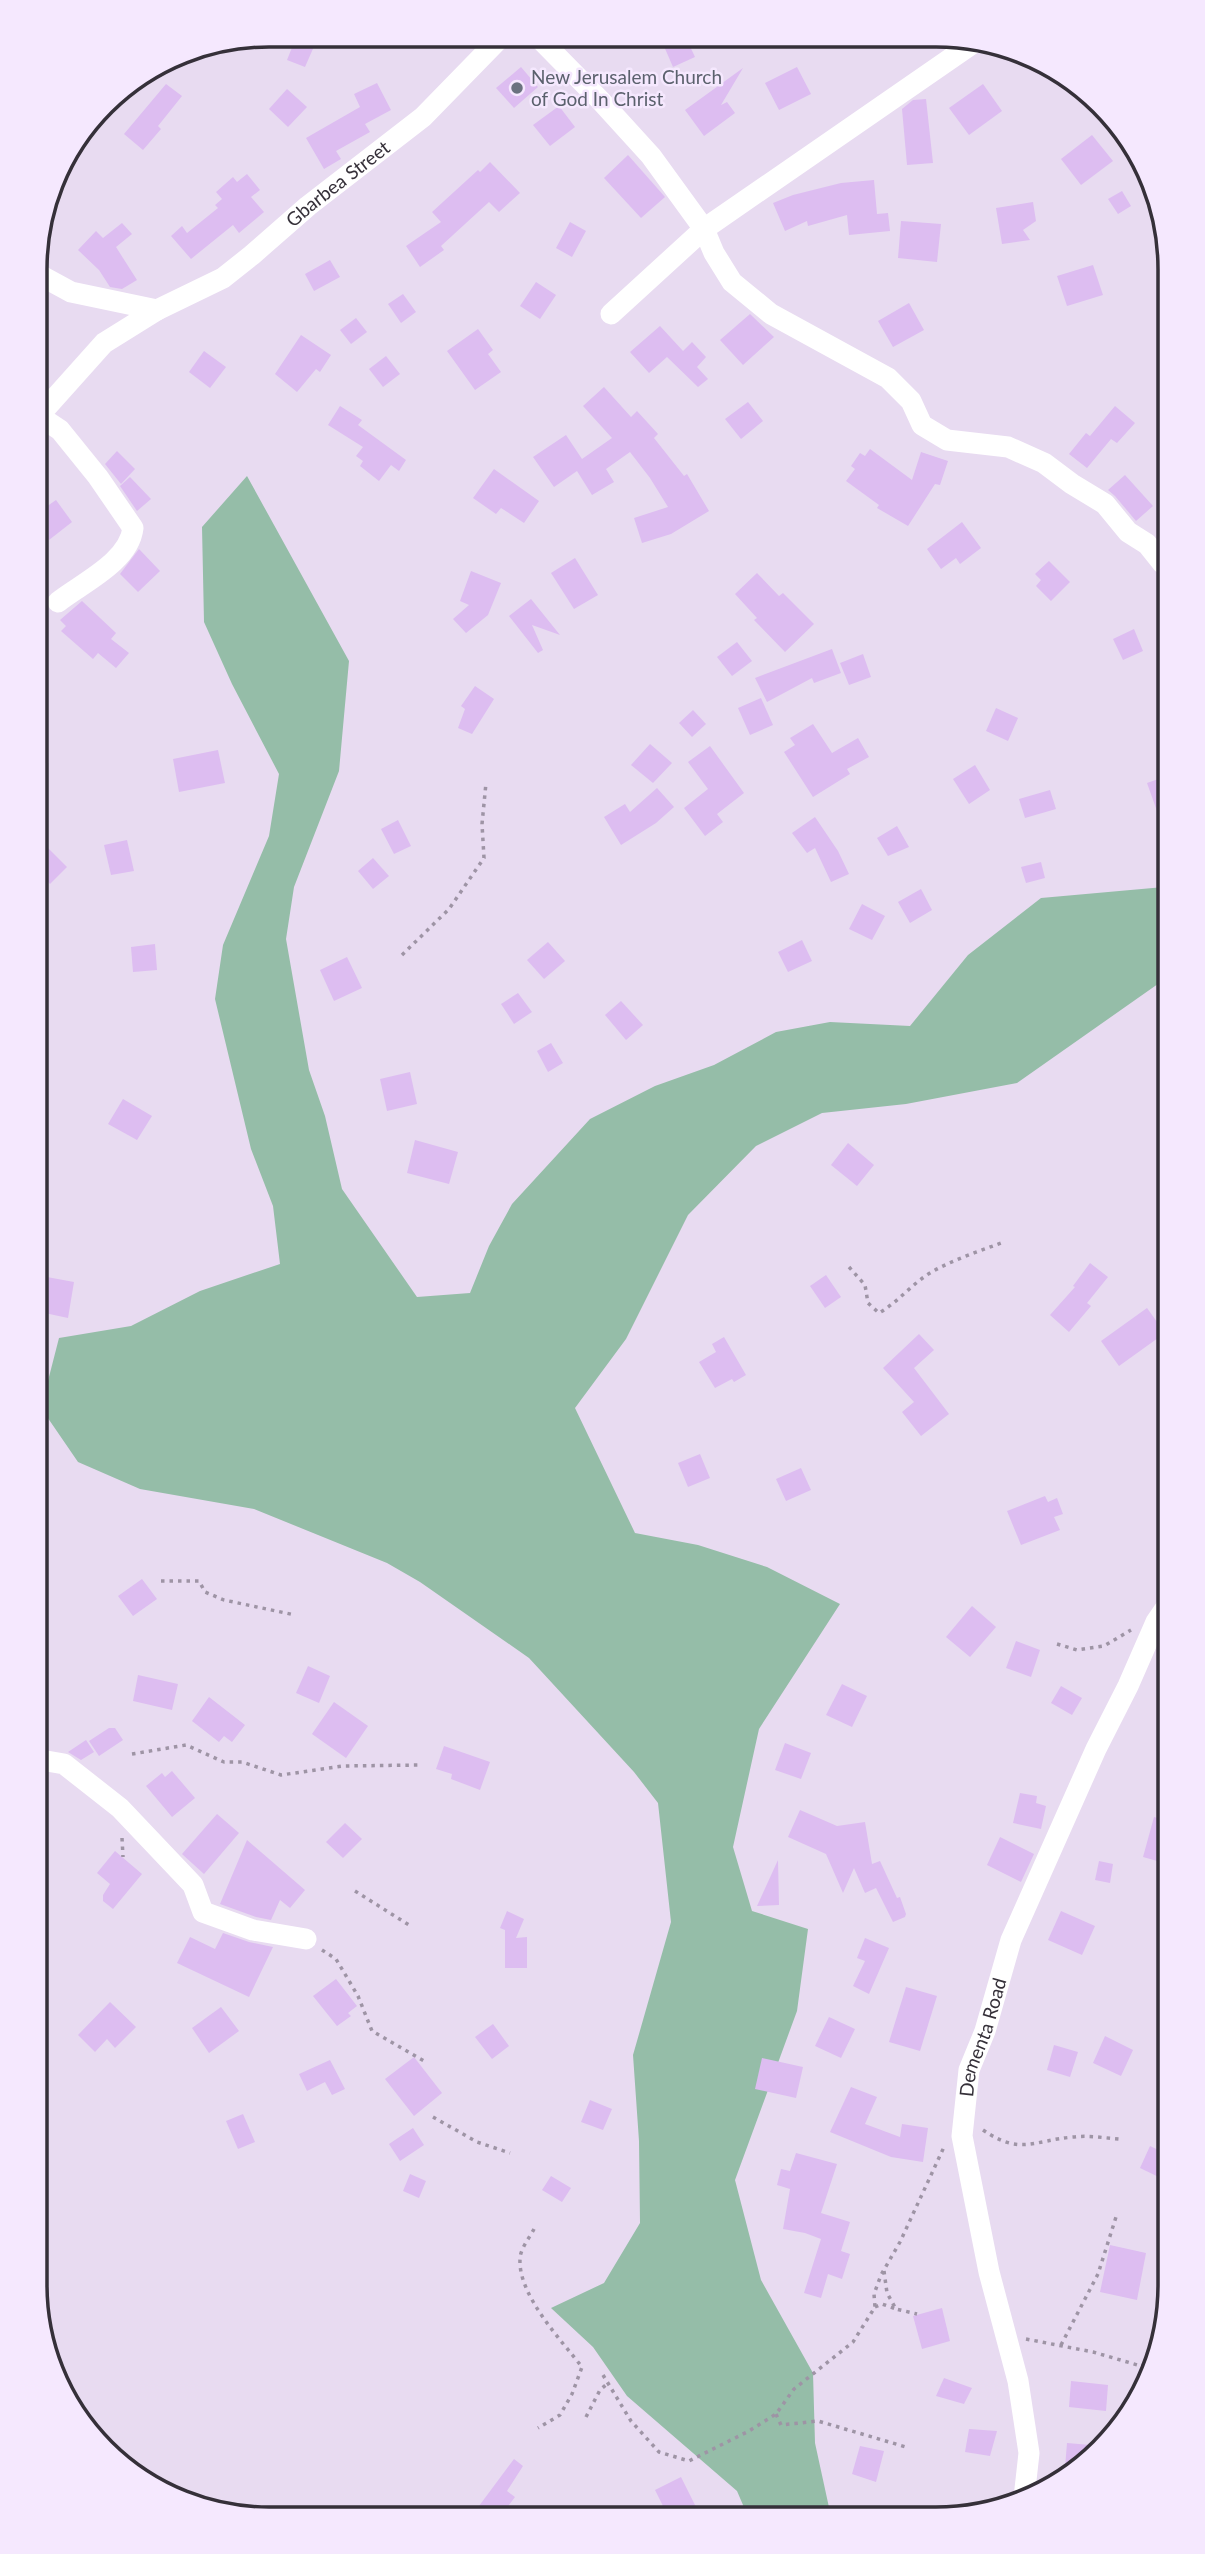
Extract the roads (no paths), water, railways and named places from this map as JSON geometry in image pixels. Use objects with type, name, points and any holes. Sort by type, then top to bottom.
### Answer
[{"type":"street","name":"Gbarbea Street","points":[[48,407],[104,343],[157,310],[222,278],[307,206],[423,117],[491,47]]},
{"type":"street","points":[[548,47],[651,156],[704,229],[714,253],[732,282],[771,314],[888,378],[911,401],[922,425],[947,440],[1008,447],[1044,463],[1105,504],[1128,532],[1147,544],[1158,558]]},
{"type":"street","points":[[611,314],[704,229],[965,49]]},
{"type":"street","points":[[48,280],[71,292],[157,310]]},
{"type":"street","points":[[48,423],[60,430],[98,477],[133,528],[131,541],[116,557],[91,580],[58,602]]},
{"type":"street","name":"Dementa Road","points":[[1025,2488],[1028,2453],[1018,2382],[989,2272],[962,2136],[969,2070],[985,2031],[1011,1940],[1157,1622]]},
{"type":"street","points":[[47,1761],[64,1764],[120,1808],[193,1885],[203,1912],[253,1930],[306,1938]]},
{"type":"place","name":"New Jerusalem Church of God In Christ","points":[[517,88]]}]
